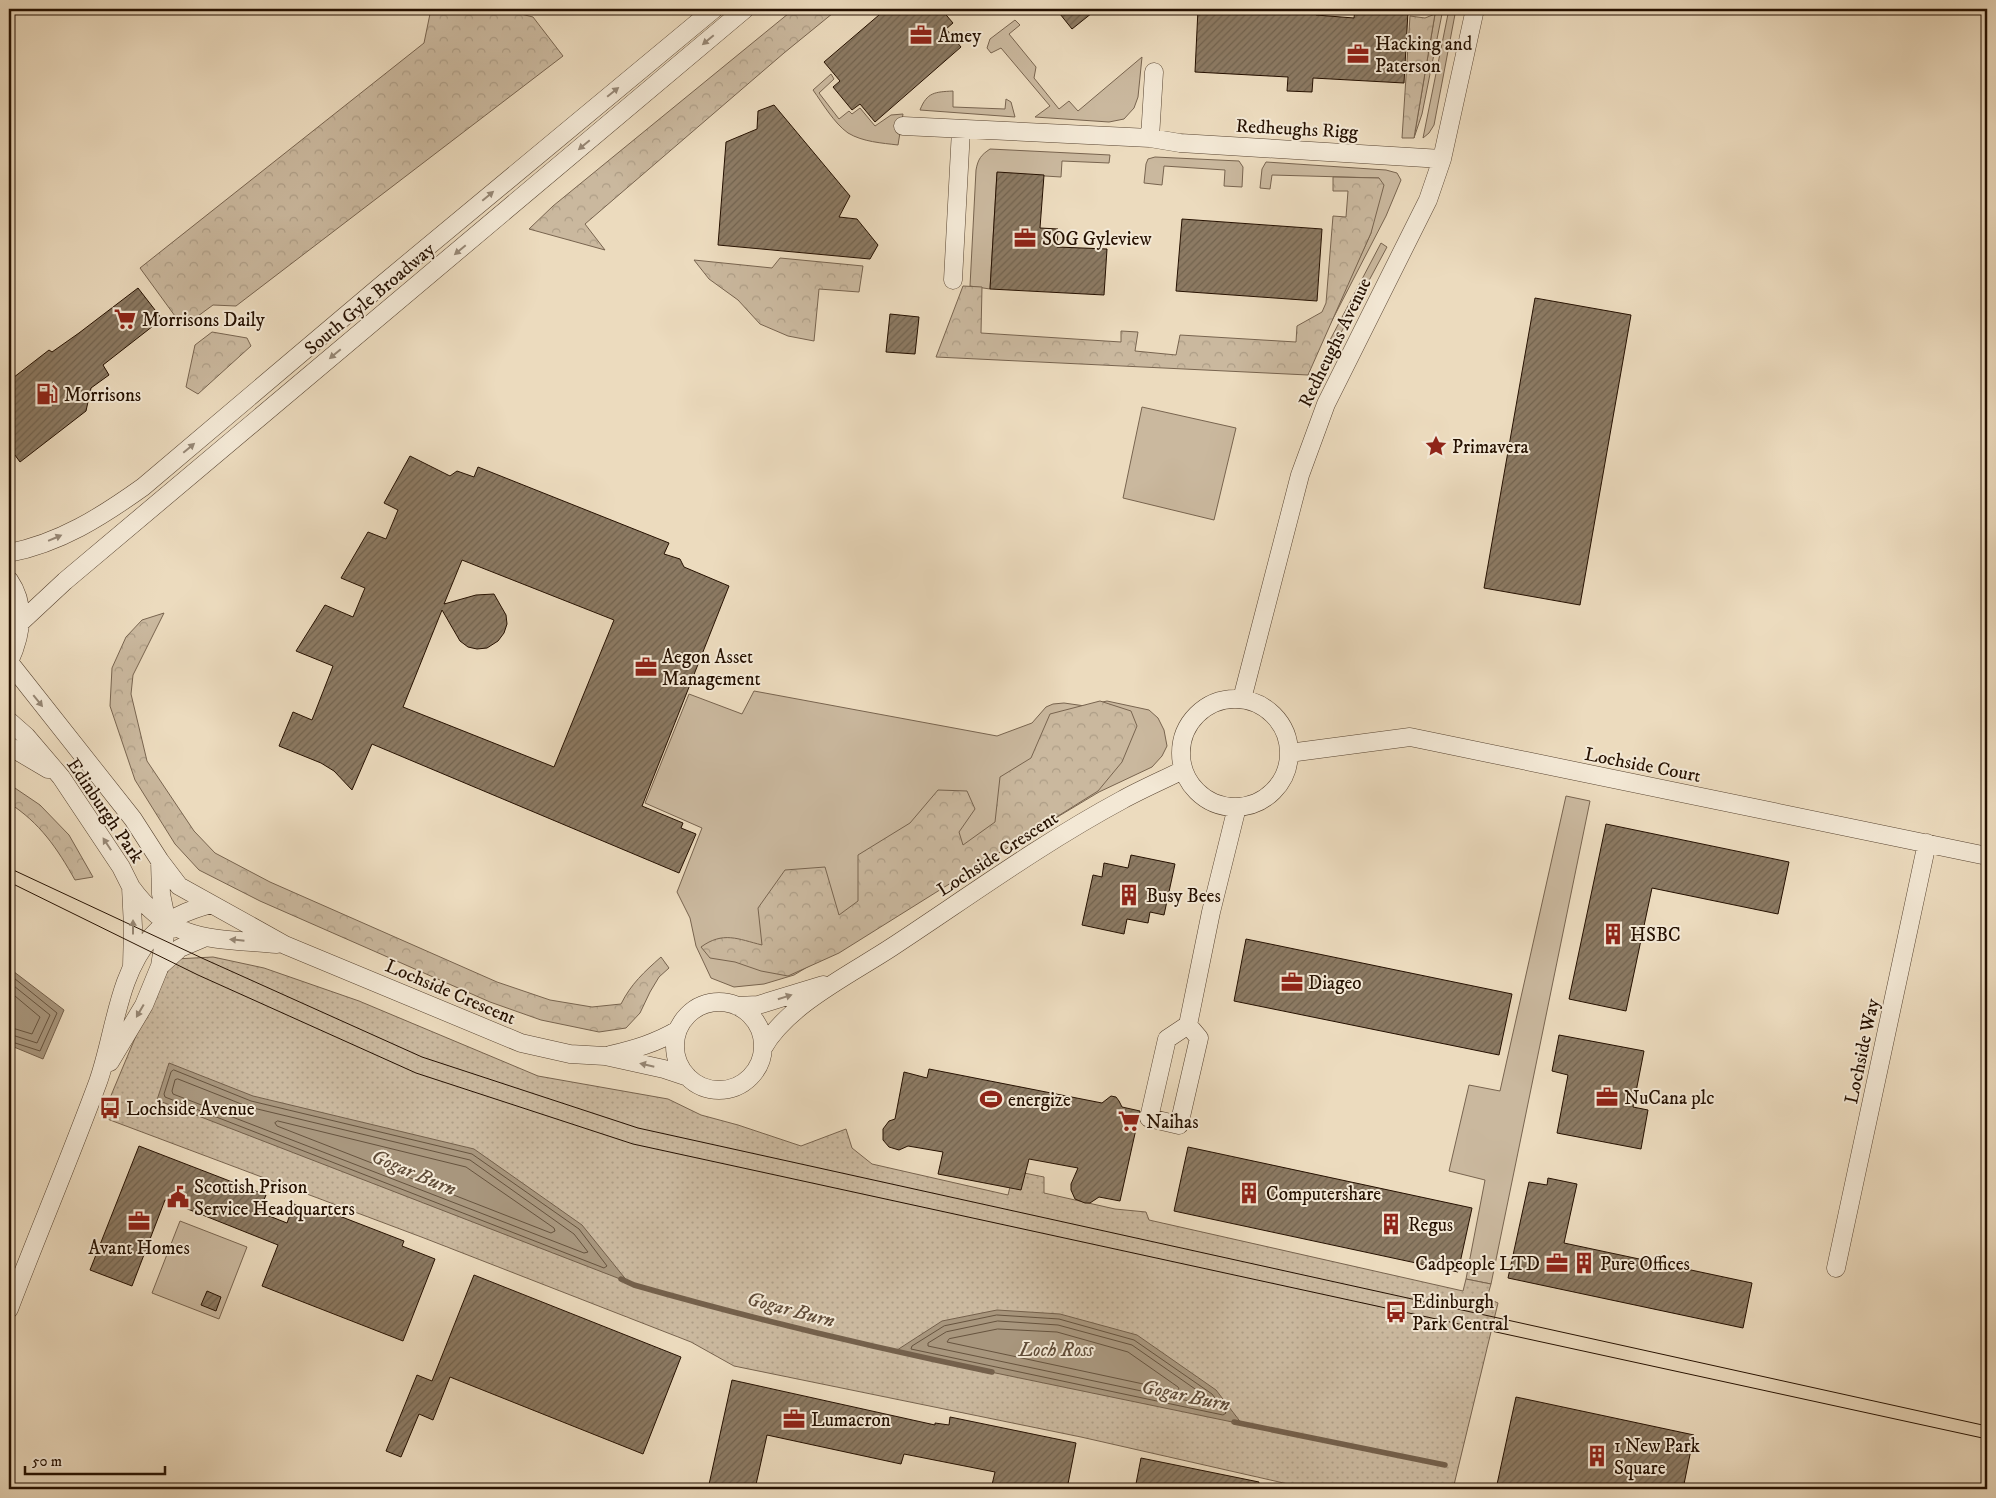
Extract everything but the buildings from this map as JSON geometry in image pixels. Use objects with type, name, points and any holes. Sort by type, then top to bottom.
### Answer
[{"type":"street","name":"South Gyle Broadway","points":[[9,553],[52,540],[80,528],[104,515],[143,487],[398,271],[714,9]]},
{"type":"street","name":"South Gyle Broadway","points":[[21,622],[72,576],[746,9]]},
{"type":"street","name":"Redheughs Avenue","points":[[1242,699],[1300,475],[1323,413],[1428,200],[1442,158],[1476,9]]},
{"type":"street","points":[[1150,138],[1154,72]]},
{"type":"street","name":"Redheughs Rigg","points":[[903,126],[1150,138],[1180,143],[1442,158]]},
{"type":"street","points":[[954,280],[960,130]]},
{"type":"street","points":[[9,580],[19,603],[21,622],[18,643],[9,662]]},
{"type":"street","name":"Edinburgh Park","points":[[9,662],[133,819],[160,861]]},
{"type":"street","points":[[1242,699],[1255,702],[1266,708],[1276,717],[1288,740],[1287,767],[1282,779],[1274,790],[1263,799],[1251,805],[1223,806],[1210,801],[1198,793],[1189,783],[1183,770],[1181,743],[1185,730],[1192,719],[1203,709],[1214,702],[1242,699]]},
{"type":"street","name":"Edinburgh Park","points":[[9,722],[26,736],[61,777],[117,859],[131,887],[132,967]]},
{"type":"street","name":"Lochside Court","points":[[1289,753],[1410,737],[1987,856]]},
{"type":"street","points":[[9,746],[61,777]]},
{"type":"street","name":"Lochside Crescent","points":[[160,861],[179,886],[285,945],[521,1043],[570,1054],[605,1056],[664,1069],[688,1077],[705,1088],[722,1089],[738,1085],[746,1080],[757,1068],[762,1048],[770,1034],[781,1022],[839,980],[1062,835],[1123,799],[1183,770]]},
{"type":"street","points":[[1188,1026],[1199,1038],[1179,1125],[1149,1118],[1168,1039],[1188,1026],[1211,912],[1237,807]]},
{"type":"street","name":"Lochside Way","points":[[1836,1268],[1927,843]]},
{"type":"street","points":[[98,1080],[144,1005],[160,966],[167,923],[161,894],[160,861]]},
{"type":"street","name":"Lochside Crescent","points":[[131,887],[152,911],[167,923],[185,932],[206,937],[285,945]]},
{"type":"street","points":[[9,1309],[98,1080],[132,967],[152,936],[167,923],[182,913],[211,904]]},
{"type":"street","name":"Lochside Crescent","points":[[160,966],[180,948],[206,937]]},
{"type":"street","name":"Lochside Crescent","points":[[605,1056],[662,1040],[678,1030],[686,1017],[699,1006],[718,1002],[737,1006],[758,1005],[839,980]]},
{"type":"street","points":[[737,1006],[747,1012],[756,1023],[761,1033],[762,1048]]},
{"type":"street","points":[[678,1030],[675,1052],[680,1067],[688,1077]]},
{"type":"green space","points":[[431,9],[501,9],[533,17],[563,56],[236,306],[213,305],[183,327],[140,268],[424,43]]},
{"type":"green space","points":[[794,9],[838,9],[585,224],[605,250],[529,229],[553,206]]},
{"type":"green space","points":[[1449,9],[1456,9],[1434,125],[1423,138]]},
{"type":"green space","points":[[1435,14],[1442,14],[1422,114],[1414,138]]},
{"type":"green space","points":[[1435,14],[1414,138],[1402,138],[1410,16],[1425,18]]},
{"type":"green space","points":[[1015,20],[1020,25],[1009,34],[1036,67],[1034,78],[1059,109],[1069,101],[1078,111],[1142,57],[1138,97],[1134,108],[1124,119],[1109,122],[1035,117],[1050,106],[1001,48],[991,53],[987,48],[990,39]]},
{"type":"green space","points":[[831,74],[834,79],[819,93],[839,119],[849,111],[852,114],[860,108],[875,126],[891,115],[903,114],[898,145],[873,142],[860,138],[848,133],[838,124],[813,90]]},
{"type":"green space","points":[[953,91],[953,107],[1005,109],[1006,99],[1011,102],[1015,117],[920,110],[932,94]]},
{"type":"green space","points":[[990,149],[1110,155],[1109,163],[1062,161],[1061,177],[997,173],[990,289],[970,286],[976,170],[980,158]]},
{"type":"green space","points":[[1155,157],[1239,161],[1243,167],[1242,187],[1224,186],[1225,170],[1164,166],[1162,185],[1144,183],[1148,159]]},
{"type":"green space","points":[[1266,162],[1386,170],[1397,173],[1401,180],[1386,216],[1324,336],[1371,233],[1379,178],[1272,175],[1270,189],[1260,188],[1262,169]]},
{"type":"green space","points":[[1333,177],[1379,178],[1384,185],[1371,233],[1308,375],[936,357],[963,286],[982,287],[981,333],[1121,342],[1121,331],[1138,332],[1135,351],[1176,355],[1180,335],[1296,342],[1297,326],[1322,312],[1326,303],[1333,216],[1346,217],[1348,191],[1333,191]]},
{"type":"green space","points":[[1381,243],[1387,247],[1336,342],[1330,340]]},
{"type":"green space","points":[[780,258],[863,266],[859,292],[819,289],[814,341],[788,336],[760,324],[738,300],[709,279],[694,260],[772,268]]},
{"type":"green space","points":[[212,332],[247,338],[251,346],[198,394],[186,387],[195,345]]},
{"type":"green space","points":[[1142,407],[1236,428],[1214,520],[1123,498]]},
{"type":"green space","points":[[164,613],[133,675],[131,694],[147,761],[194,831],[215,853],[270,882],[497,982],[550,1000],[592,1007],[621,1004],[638,979],[661,957],[669,968],[659,977],[640,1013],[626,1028],[599,1032],[541,1020],[490,1002],[260,901],[199,870],[175,844],[135,780],[110,706],[112,668],[126,637],[142,620]]},
{"type":"green space","points":[[754,691],[997,736],[1032,723],[1046,707],[1053,704],[1064,703],[1085,706],[1107,701],[1149,710],[1158,718],[1164,730],[1167,746],[1162,756],[1152,767],[1099,792],[794,975],[764,984],[734,987],[711,978],[696,946],[690,918],[677,892],[702,828],[645,803],[689,694],[742,714]]},
{"type":"green space","points":[[1100,701],[1131,711],[1137,726],[1122,762],[1098,791],[839,953],[788,976],[761,971],[735,962],[710,958],[701,947],[716,939],[724,938],[738,939],[762,945],[758,908],[785,870],[825,867],[839,915],[858,901],[858,855],[910,823],[938,790],[967,791],[975,809],[959,832],[963,845],[995,822],[1000,777],[1031,758],[1050,714]]},
{"type":"green space","points":[[9,784],[40,805],[69,835],[93,877],[75,880],[47,837],[30,819],[9,803]]},
{"type":"green space","points":[[1566,796],[1590,801],[1491,1284],[1466,1279],[1485,1180],[1449,1171],[1469,1085],[1500,1091]]},
{"type":"green space","points":[[213,957],[264,968],[359,1001],[538,1076],[668,1099],[701,1115],[801,1146],[846,1129],[852,1148],[872,1164],[1008,1195],[1014,1171],[1044,1177],[1044,1193],[1115,1209],[1146,1212],[1149,1220],[1463,1291],[1466,1279],[1491,1284],[1487,1298],[1498,1303],[1453,1489],[1310,1489],[1081,1437],[734,1366],[691,1342],[424,1238],[102,1117],[151,1000],[175,959]]},
{"type":"green space","points":[[180,1221],[247,1247],[219,1319],[152,1293]]},
{"type":"water","points":[[9,968],[64,1010],[43,1059],[9,1045]]},
{"type":"water","points":[[169,1063],[253,1096],[474,1149],[582,1225],[628,1282],[157,1100]]},
{"type":"water","name":"Loch Ross","points":[[997,1310],[1060,1314],[1137,1335],[1216,1390],[1242,1424],[894,1352],[942,1321]]},
{"type":"waterway","name":"Gogar Burn","points":[[621,1279],[634,1285],[768,1321],[992,1372]]},
{"type":"waterway","name":"Gogar Burn","points":[[1234,1422],[1445,1465]]},
{"type":"tram line","points":[[9,868],[204,959],[422,1057],[638,1128],[1987,1426]]},
{"type":"tram line","points":[[9,882],[198,975],[416,1073],[633,1144],[1987,1439]]},
{"type":"place","name":"Amey","points":[[921,35]]},
{"type":"place","name":"Hacking and Paterson","points":[[1358,54]]},
{"type":"place","name":"SOG Gyleview","points":[[1025,238]]},
{"type":"place","name":"Morrisons Daily","points":[[125,319]]},
{"type":"place","name":"Morrisons","points":[[47,394]]},
{"type":"place","name":"Primavera","points":[[1436,446]]},
{"type":"place","name":"Aegon Asset Management","points":[[646,667]]},
{"type":"place","name":"Busy Bees","points":[[1129,895]]},
{"type":"place","name":"HSBC","points":[[1613,934]]},
{"type":"place","name":"Diageo","points":[[1292,982]]},
{"type":"place","name":"NuCana plc","points":[[1607,1097]]},
{"type":"place","name":"energize","points":[[991,1099]]},
{"type":"place","name":"Lochside Avenue","points":[[110,1108]]},
{"type":"place","name":"Naihas","points":[[1129,1121]]},
{"type":"place","name":"Computershare","points":[[1249,1193]]},
{"type":"place","name":"Scottish Prison Service Headquarters","points":[[178,1197]]},
{"type":"place","name":"Avant Homes","points":[[139,1221]]},
{"type":"place","name":"Regus","points":[[1391,1224]]},
{"type":"place","name":"Cadpeople LTD","points":[[1557,1263]]},
{"type":"place","name":"Pure Offices","points":[[1584,1263]]},
{"type":"place","name":"Edinburgh Park Central","points":[[1396,1312]]},
{"type":"place","name":"Lumacron","points":[[794,1419]]},
{"type":"place","name":"1 New Park Square","points":[[1597,1456]]}]
